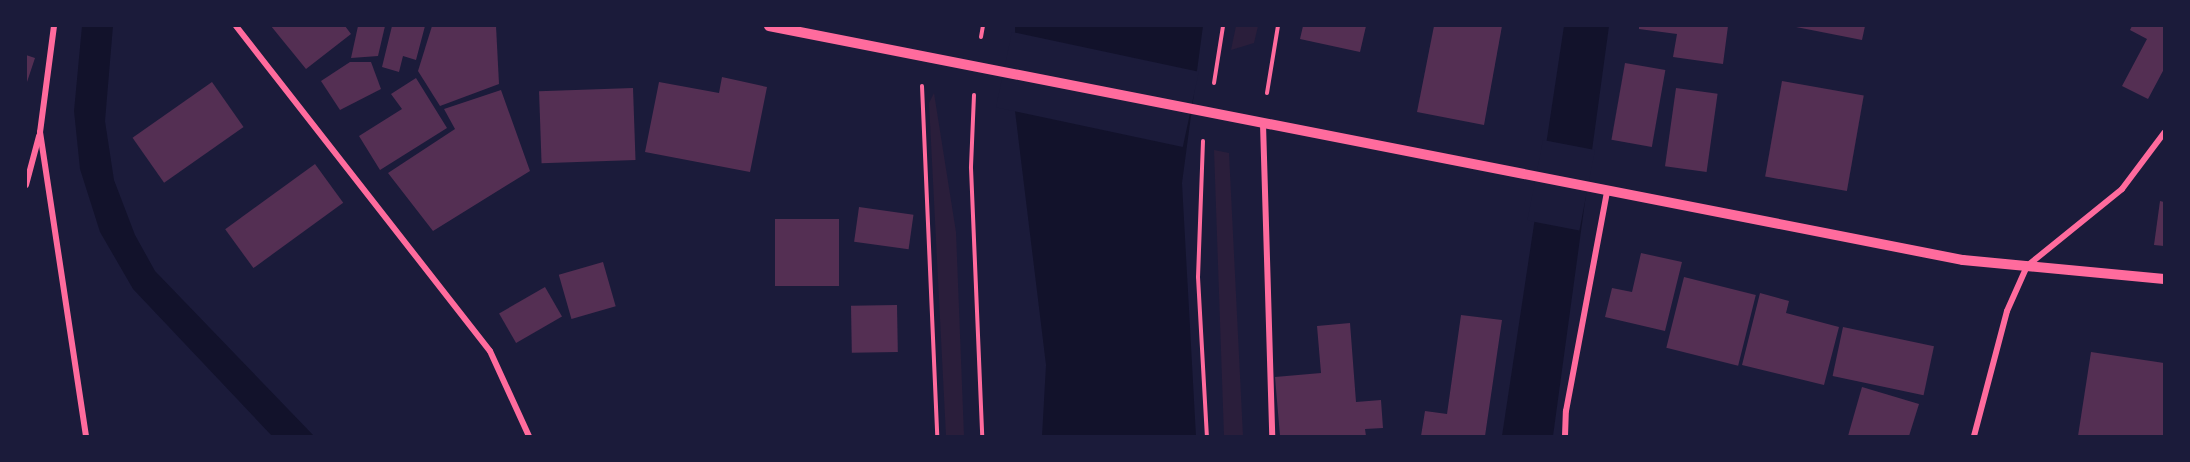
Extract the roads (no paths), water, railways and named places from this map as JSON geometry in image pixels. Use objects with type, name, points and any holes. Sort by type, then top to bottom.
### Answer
[{"type":"street","points":[[26,185],[40,132],[54,26]]},
{"type":"street","points":[[236,26],[490,351],[529,436]]},
{"type":"street","points":[[769,26],[922,54],[1534,178],[1963,260],[2164,279]]},
{"type":"street","points":[[1263,124],[1272,436]]},
{"type":"street","points":[[40,132],[86,436]]},
{"type":"street","points":[[1974,436],[2007,311],[2027,266],[2122,189],[2164,134]]},
{"type":"street","points":[[1565,436],[1566,411],[1607,191]]}]
